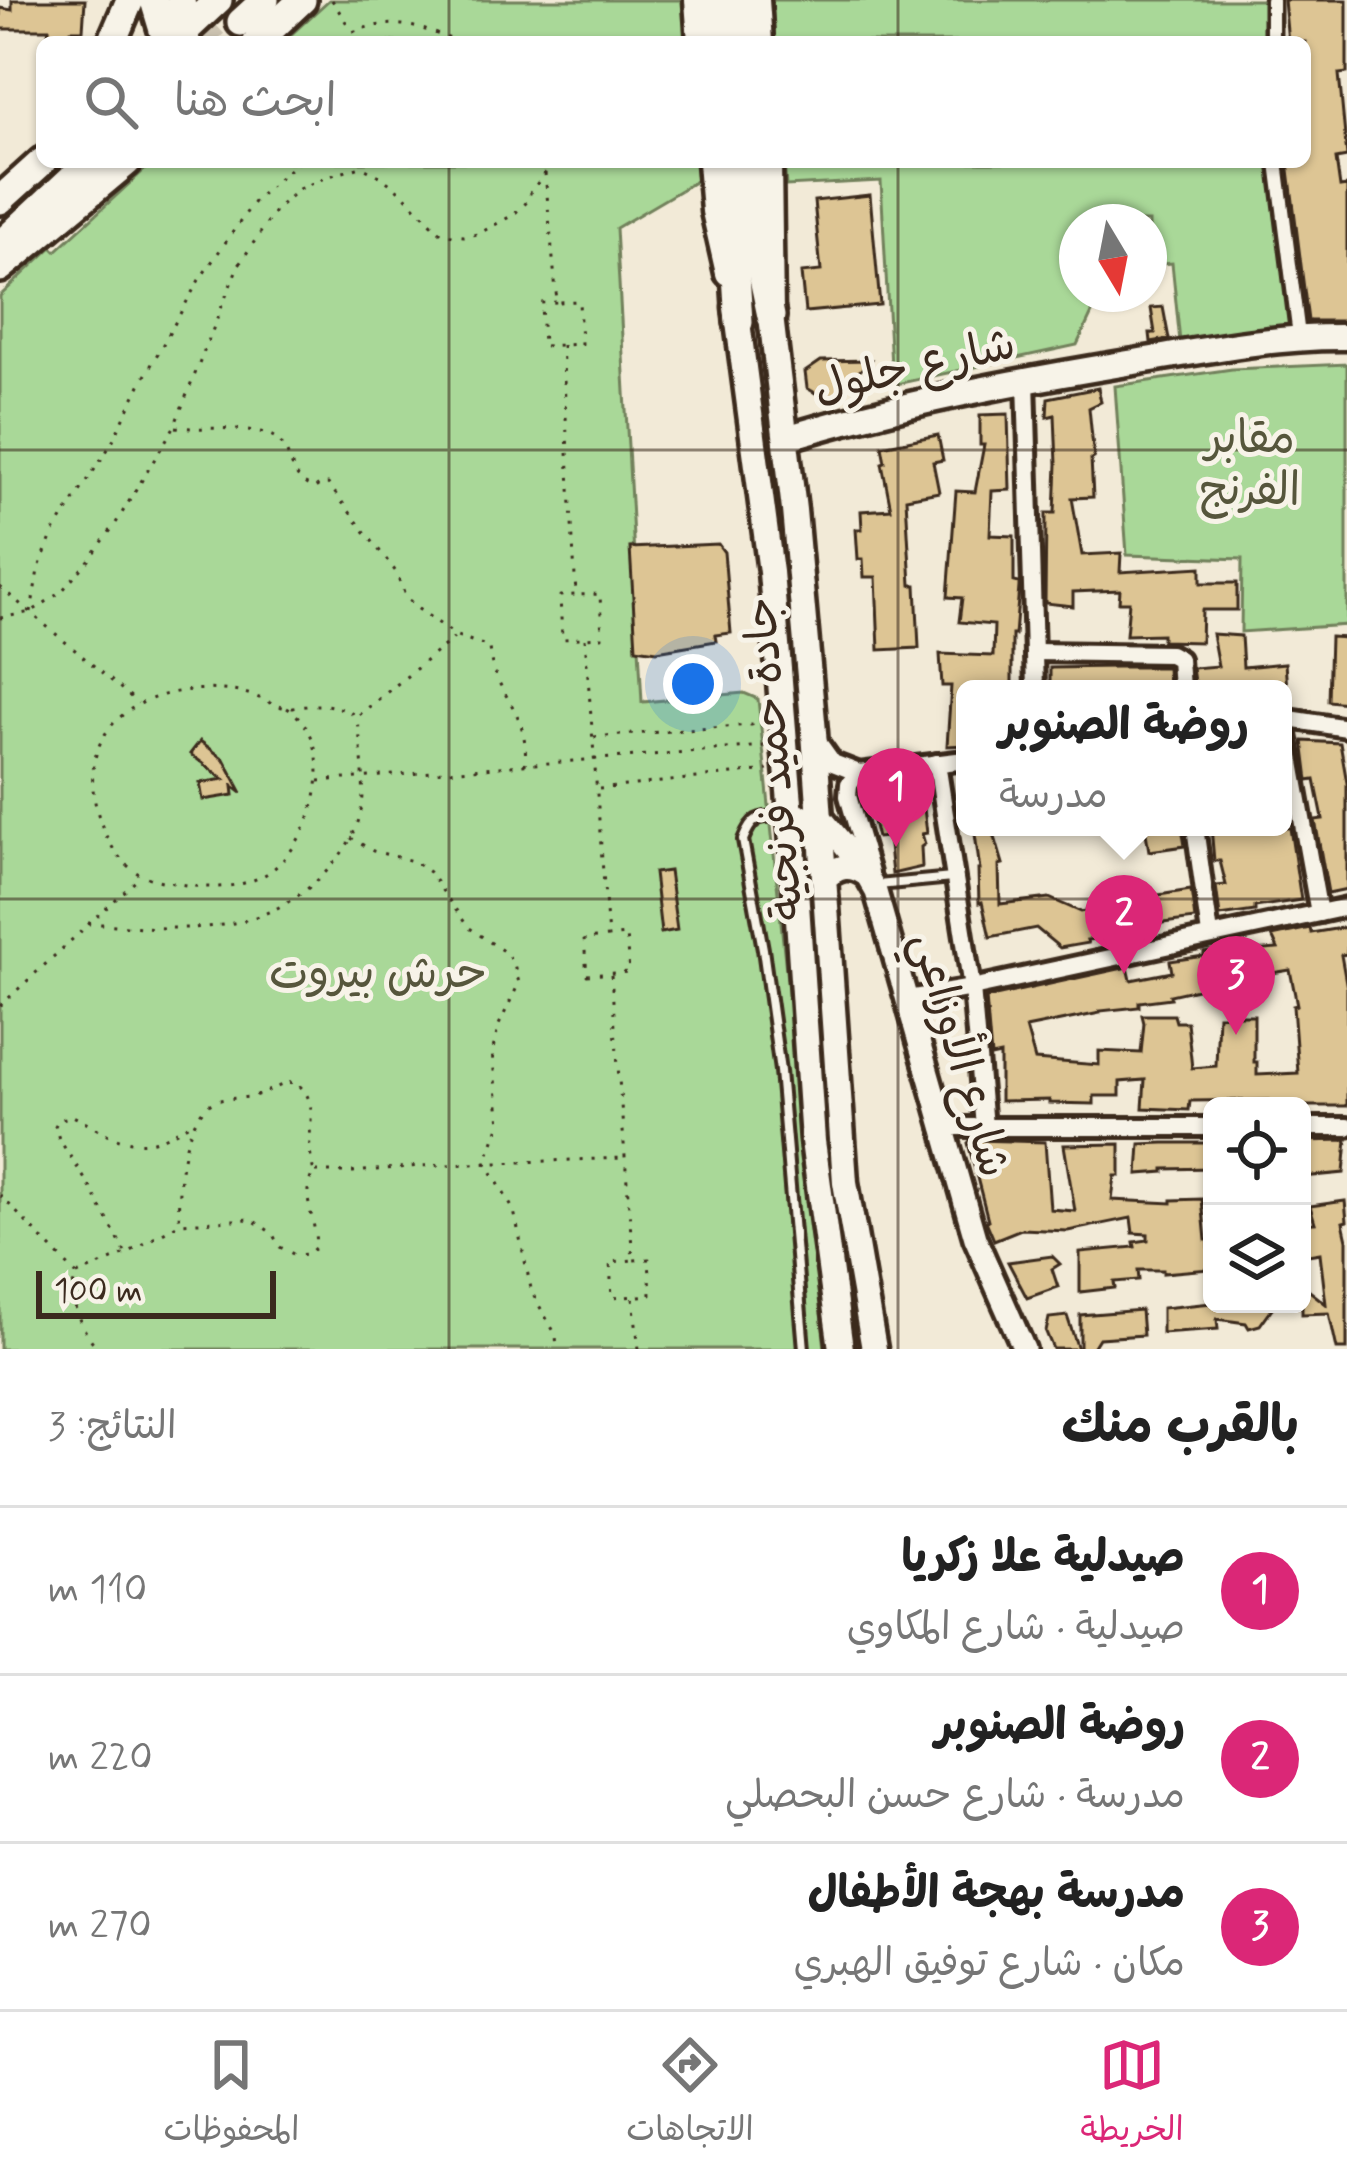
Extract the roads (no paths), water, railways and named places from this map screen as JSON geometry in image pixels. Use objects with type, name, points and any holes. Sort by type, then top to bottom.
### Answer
[{"type":"highway","points":[[115,36],[130,0]]},
{"type":"highway","points":[[154,0],[163,30],[172,36]]},
{"type":"highway","points":[[178,36],[181,0]]},
{"type":"highway","points":[[243,21],[265,0]]},
{"type":"highway","points":[[192,36],[302,0]]},
{"type":"highway","points":[[717,0],[720,36]]},
{"type":"highway","points":[[737,0],[740,36]]},
{"type":"highway","points":[[0,200],[36,167]]},
{"type":"highway","points":[[0,219],[57,168]]},
{"type":"highway","points":[[0,244],[82,168]]},
{"type":"highway","points":[[0,268],[120,168]]},
{"type":"highway","name":"جادة حميد فرنجية","points":[[729,168],[739,322]]},
{"type":"highway","name":"جادة حميد فرنجية","points":[[751,168],[758,254],[771,316]]},
{"type":"main road","points":[[697,0],[700,36]]},
{"type":"main road","points":[[757,0],[760,36]]},
{"type":"main road","points":[[711,168],[719,238],[739,322]]},
{"type":"main road","points":[[769,168],[771,316]]},
{"type":"main road","name":"جادة حميد فرنجية","points":[[771,316],[814,732],[845,1182],[874,1349]]},
{"type":"main road","name":"جادة حميد فرنجية","points":[[739,322],[771,572],[813,1141],[841,1349]]},
{"type":"main road","name":"شارع جلول","points":[[786,438],[886,410],[1026,380],[1299,336],[1347,337]]},
{"type":"main road","points":[[824,878],[852,866],[872,884]]},
{"type":"street","points":[[1272,0],[1272,36]]},
{"type":"street","points":[[1278,168],[1299,336]]},
{"type":"street","points":[[1026,380],[1035,680]]},
{"type":"street","points":[[1035,652],[1170,654],[1179,659],[1180,680]]},
{"type":"street","points":[[1292,719],[1347,728]]},
{"type":"street","points":[[814,732],[827,758],[859,773],[956,761]]},
{"type":"street","points":[[1292,763],[1319,913]]},
{"type":"street","points":[[937,764],[972,988],[984,1126]]},
{"type":"street","points":[[859,773],[849,784],[848,796],[872,884]]},
{"type":"street","points":[[791,815],[821,817]]},
{"type":"street","name":"شارع الأوزاعي","points":[[821,817],[872,884],[975,1238],[1024,1349]]},
{"type":"street","points":[[1196,836],[1210,935]]},
{"type":"street","points":[[908,999],[1347,907]]},
{"type":"street","points":[[941,1127],[1203,1126]]},
{"type":"street","points":[[1311,1127],[1347,1127]]},
{"type":"lane","points":[[791,815],[758,817],[743,840],[780,1071],[804,1349]]},
{"type":"lane","points":[[872,884],[954,878]]},
{"type":"tunnel","points":[[202,36],[230,10]]},
{"type":"place","name":"صيدلية علا زكريا","points":[[896,847]]},
{"type":"place","name":"روضة الصنوبر","points":[[1124,974]]},
{"type":"place","name":"مدرسة بهجة الأطفال","points":[[1236,1035]]},
{"type":"park label","name":"مقابر الفرنج","points":[[1250,462]]},
{"type":"park label","name":"حرش بيروت","points":[[378,971]]}]
